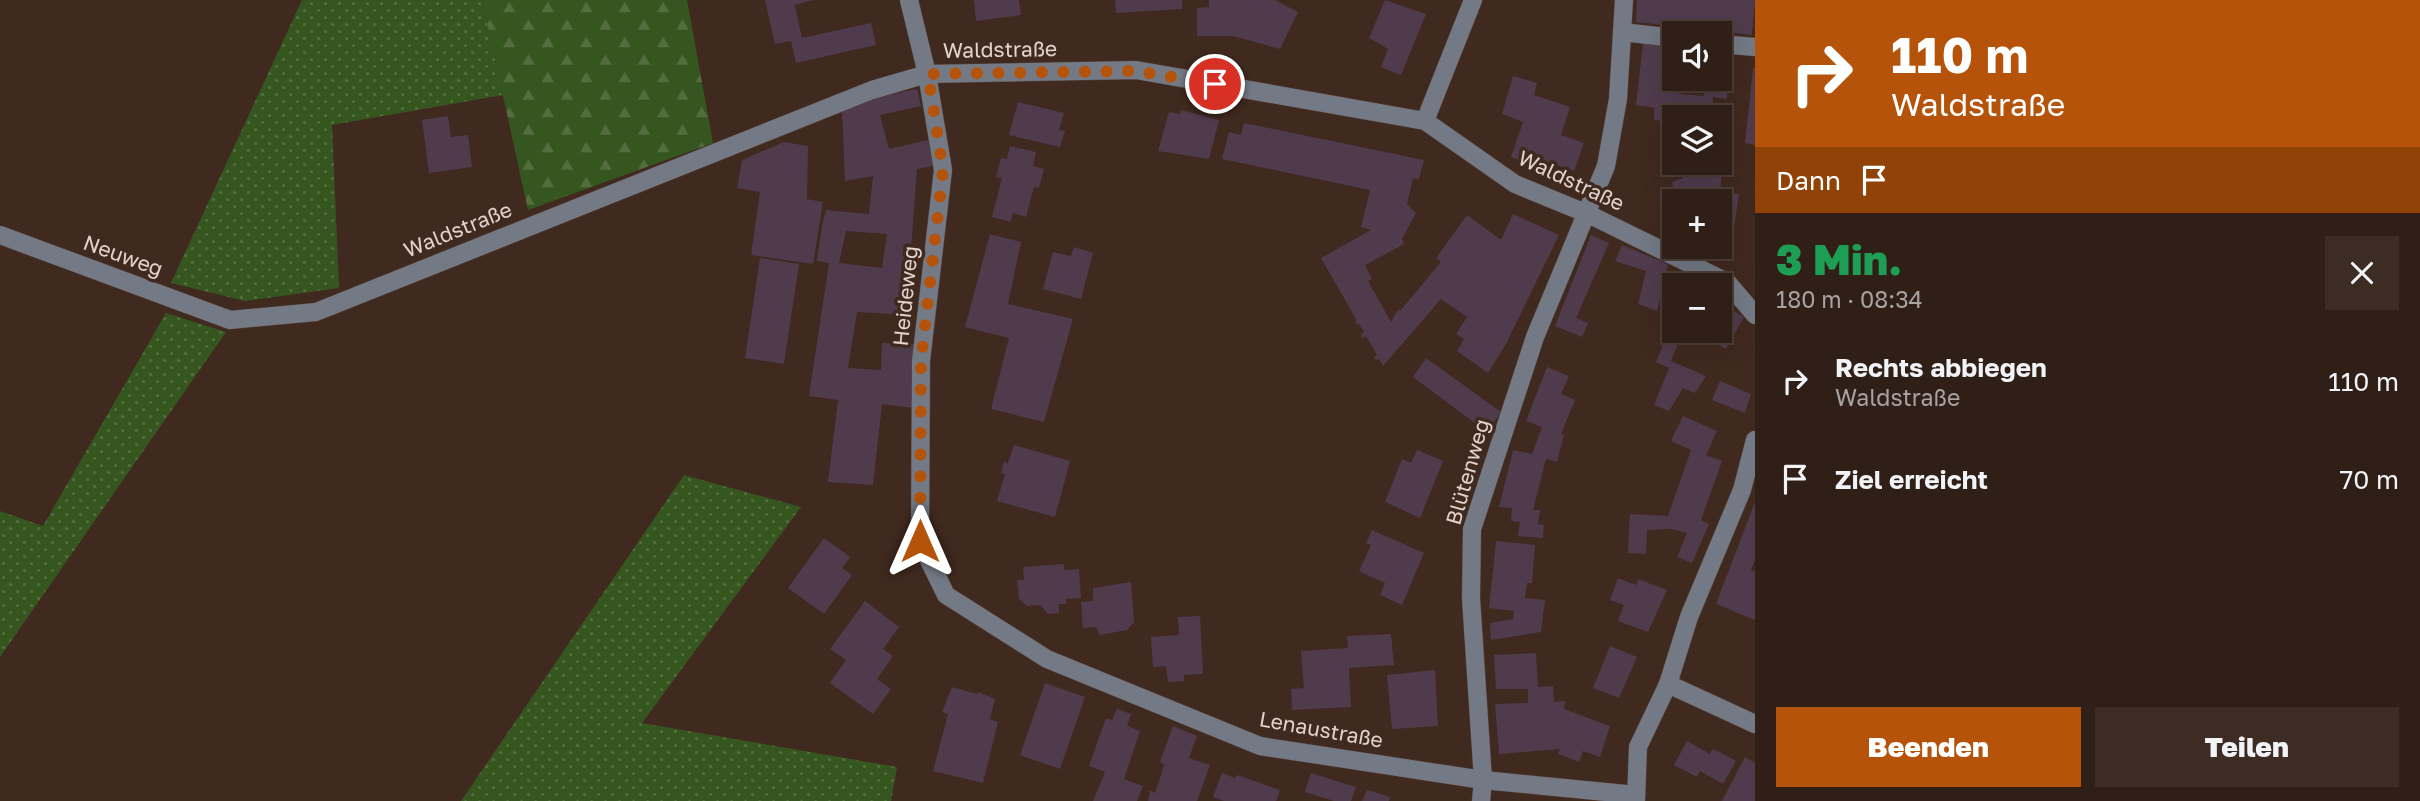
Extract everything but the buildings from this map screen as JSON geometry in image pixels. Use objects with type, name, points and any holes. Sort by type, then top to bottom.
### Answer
[{"type":"street","name":"Heideweg","points":[[909,0],[928,74],[943,170],[921,361],[920,541],[946,595]]},
{"type":"street","points":[[1425,121],[1473,0]]},
{"type":"street","name":"Blütenweg","points":[[1481,801],[1483,780],[1471,598],[1472,529],[1535,337],[1606,166],[1618,99],[1624,0]]},
{"type":"street","points":[[1622,33],[1662,37]]},
{"type":"street","points":[[1732,45],[1755,47]]},
{"type":"street","name":"Waldstraße","points":[[230,320],[316,312],[872,90],[928,74],[1136,71],[1425,121],[1515,184],[1588,214],[1727,282],[1755,314]]},
{"type":"street","name":"Neuweg","points":[[0,235],[230,320]]},
{"type":"street","points":[[1755,440],[1742,490],[1689,617],[1668,684],[1755,724]]},
{"type":"street","name":"Lenaustraße","points":[[946,595],[1046,659],[1259,746],[1483,780],[1636,798],[1638,747],[1668,684]]},
{"type":"green space","points":[[302,0],[482,0],[503,95],[332,125],[339,288],[245,301],[171,283]]},
{"type":"green space","points":[[482,0],[687,0],[713,143],[528,210]]},
{"type":"green space","points":[[166,313],[226,332],[0,657],[0,511],[43,526]]},
{"type":"green space","points":[[684,475],[801,507],[642,723],[897,767],[891,801],[461,801]]},
{"type":"route","points":[[920,541],[921,361],[943,170],[928,74],[1136,71],[1215,84]]}]
